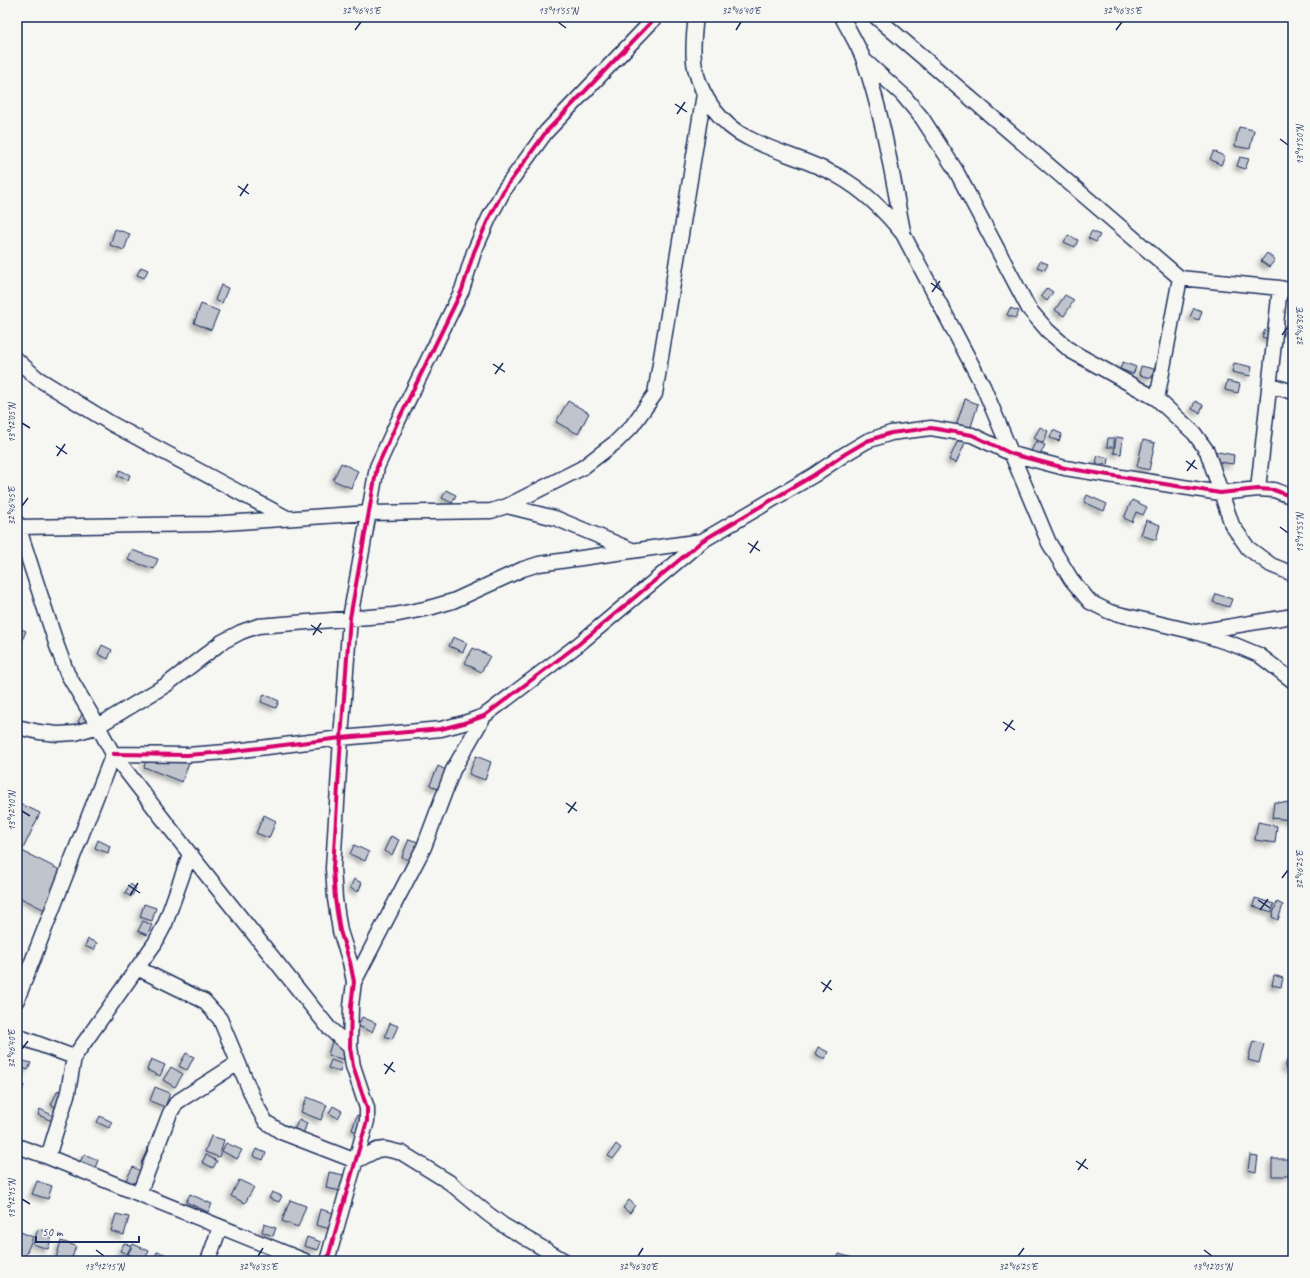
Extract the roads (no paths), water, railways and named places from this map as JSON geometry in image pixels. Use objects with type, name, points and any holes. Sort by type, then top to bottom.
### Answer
[{"type":"street","points":[[327,1261],[367,1121],[367,1108],[353,1066],[350,1047],[351,1006],[354,982],[350,962],[340,931],[335,899],[333,868],[350,618],[377,467],[462,290],[480,238],[504,190],[546,132],[656,17]]},
{"type":"street","points":[[696,17],[694,37],[695,68],[704,94],[716,113],[729,126],[748,138],[838,176],[870,198],[890,217],[903,234],[983,386],[1049,543],[1071,579],[1090,602],[1110,612],[1195,632],[1235,645],[1259,655],[1293,681]]},
{"type":"street","points":[[842,17],[864,60],[886,142],[903,234]]},
{"type":"street","points":[[876,17],[1180,278],[1287,290],[1270,386],[1258,489]]},
{"type":"street","points":[[864,60],[902,94],[922,118],[955,169],[1029,309],[1048,332],[1072,351],[1157,399],[1194,433],[1207,451],[1232,525],[1248,548],[1272,566],[1293,574]]},
{"type":"street","points":[[350,1047],[329,1028],[190,854],[113,754],[67,673],[17,525],[203,524],[369,513],[491,511],[507,506],[582,468],[616,442],[632,426],[656,394],[704,94]]},
{"type":"street","points":[[1157,399],[1180,278]]},
{"type":"street","points":[[17,360],[37,378],[112,424],[287,519]]},
{"type":"street","points":[[1270,386],[1293,392]]},
{"type":"street","points":[[113,754],[188,755],[226,752],[341,738],[441,730],[484,716],[579,644],[702,541],[814,475],[867,441],[891,433],[931,428],[972,435],[1012,454],[1065,468],[1220,493],[1258,489],[1274,490],[1293,497]]},
{"type":"street","points":[[507,506],[555,518],[633,550]]},
{"type":"street","points":[[17,727],[39,732],[75,734],[98,726],[166,685],[222,642],[241,632],[258,626],[394,615],[429,608],[452,601],[523,569],[539,564],[702,541]]},
{"type":"street","points":[[1195,632],[1293,616]]},
{"type":"street","points":[[354,982],[424,847],[452,770],[484,716]]},
{"type":"street","points":[[17,1000],[113,754]]},
{"type":"street","points":[[48,1157],[68,1092],[74,1056],[155,943],[165,924],[190,854]]},
{"type":"street","points":[[137,968],[204,1001],[220,1020],[256,1105],[266,1122],[281,1132],[356,1161],[377,1150],[386,1149],[402,1153],[449,1182],[503,1225],[565,1261]]},
{"type":"street","points":[[17,1036],[74,1056]]},
{"type":"street","points":[[139,1194],[170,1113],[177,1102],[238,1063]]},
{"type":"street","points":[[17,1146],[48,1157],[305,1261]]},
{"type":"street","points":[[208,1261],[220,1227]]}]
